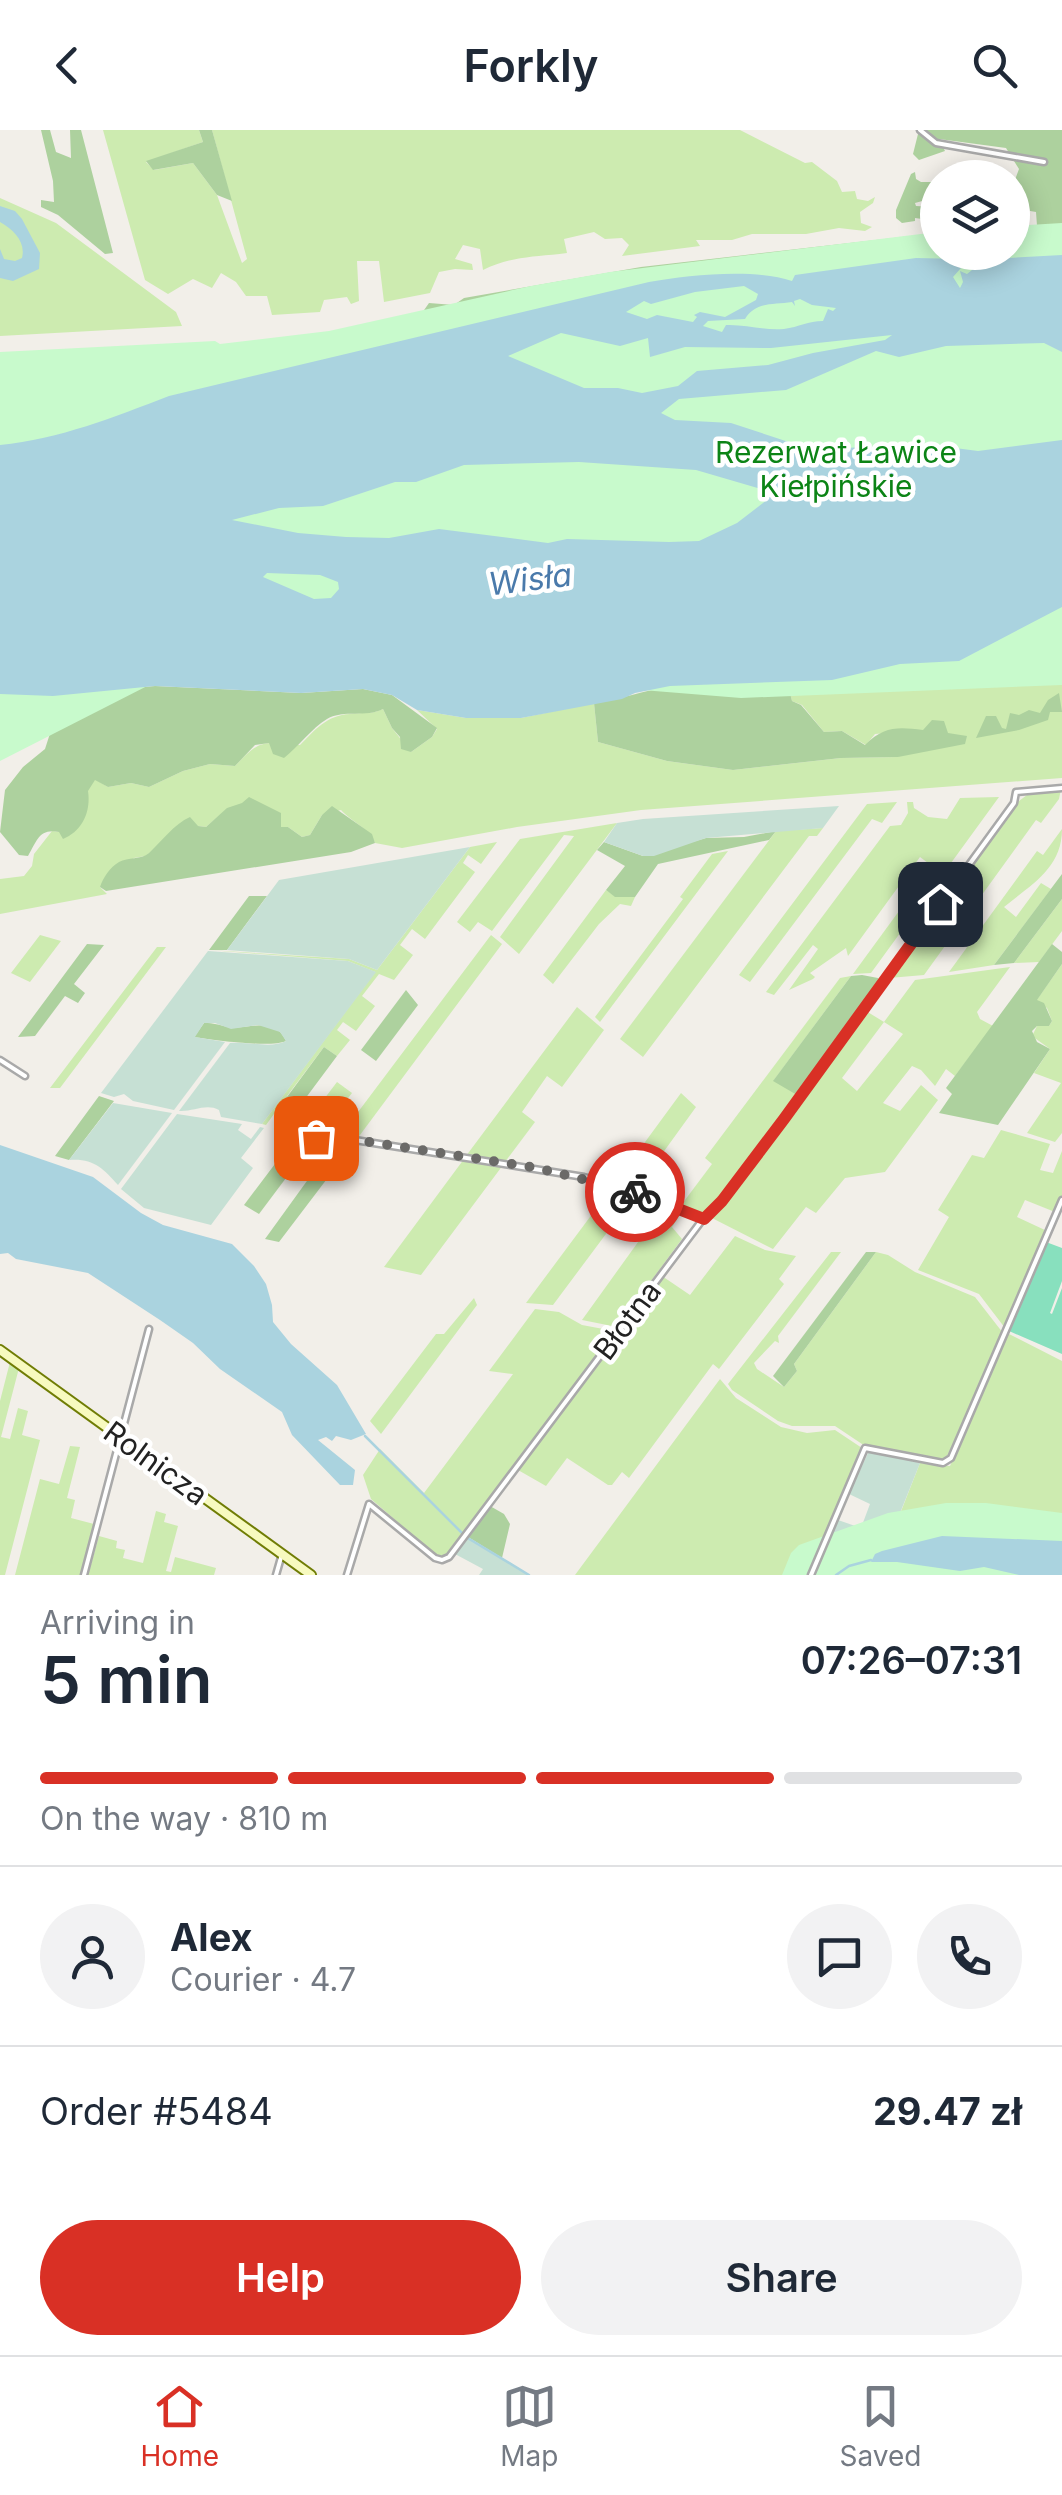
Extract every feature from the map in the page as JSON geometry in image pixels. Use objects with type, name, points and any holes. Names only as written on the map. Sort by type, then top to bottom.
[{"type":"street","points":[[920,130],[936,142],[955,148],[1044,162]]},
{"type":"street","name":"Błotna","points":[[348,1575],[369,1504],[435,1558],[449,1557],[885,982],[1014,803],[1016,792],[1062,788]]},
{"type":"street","points":[[0,1060],[25,1076]]},
{"type":"street","points":[[316,1138],[330,1136],[578,1176],[626,1188],[704,1219]]},
{"type":"street","points":[[811,1575],[865,1448],[938,1463],[951,1458],[1062,1200]]},
{"type":"street","points":[[84,1575],[149,1328]]},
{"type":"street","name":"Rolnicza","points":[[0,1350],[311,1575]]},
{"type":"street","points":[[276,1575],[282,1554]]},
{"type":"green space","points":[[41,130],[50,130],[56,152],[71,158],[70,130],[81,130],[113,253],[105,254],[58,215],[41,207],[41,200],[54,202]]},
{"type":"green space","points":[[103,130],[199,130],[203,142],[146,162],[154,170],[193,163],[217,195],[242,263],[247,259],[212,130],[740,130],[805,163],[812,162],[837,181],[842,192],[855,191],[857,199],[868,201],[875,197],[860,212],[861,223],[872,227],[865,231],[839,228],[806,234],[696,240],[700,246],[622,256],[629,245],[622,238],[605,239],[594,232],[564,239],[567,253],[514,260],[483,270],[480,249],[463,245],[455,259],[472,264],[473,270],[439,272],[430,293],[384,302],[379,261],[357,261],[359,301],[351,304],[347,297],[324,300],[320,312],[272,315],[267,296],[246,296],[236,282],[221,273],[212,288],[193,279],[168,294],[145,280]]},
{"type":"green space","points":[[199,130],[212,130],[232,201],[217,195],[193,163],[153,170],[146,161],[203,142]]},
{"type":"green space","points":[[919,130],[1062,130],[1062,255],[1030,258],[1030,233],[1037,226],[1036,212],[1030,211],[1030,160],[1013,160],[1006,148],[939,139],[945,151],[919,160],[913,154]]},
{"type":"green space","points":[[915,172],[920,181],[920,202],[915,203],[920,206],[920,219],[902,223],[896,218],[896,210]]},
{"type":"green space","points":[[0,198],[56,223],[176,312],[182,326],[0,336]]},
{"type":"green space","name":"Rezerwat Ławice Kiełpińskie","points":[[1062,223],[1062,685],[741,698],[642,690],[155,682],[0,761],[0,352],[215,341],[220,344],[329,331],[610,272],[920,234],[920,270],[1030,270],[1030,225]]},
{"type":"green space","points":[[920,235],[920,268],[422,313],[429,303],[454,305],[464,298],[641,267]]},
{"type":"green space","points":[[1062,668],[1062,778],[641,810],[402,848],[375,843],[341,810],[322,815],[310,835],[302,837],[288,827],[281,827],[280,813],[240,805],[206,827],[171,834],[146,856],[134,858],[100,887],[107,894],[0,914],[0,879],[24,876],[32,866],[34,854],[52,831],[59,832],[95,779],[108,787],[131,783],[149,787],[210,764],[235,766],[263,744],[300,745],[322,724],[342,715],[383,709],[411,752],[437,729],[417,710],[466,718],[521,718],[594,703],[598,742],[667,761],[733,770],[841,758],[898,757],[923,730],[875,734],[866,745],[842,731],[824,732],[802,705],[792,701],[790,693]]},
{"type":"green space","points":[[155,686],[301,693],[363,689],[392,695],[437,728],[432,737],[411,752],[401,749],[400,737],[383,709],[341,714],[321,723],[284,758],[273,754],[269,743],[255,745],[235,766],[210,764],[149,787],[131,783],[108,787],[95,780],[88,791],[87,813],[76,831],[63,839],[59,832],[47,832],[39,837],[28,856],[19,855],[0,832],[5,790],[23,767],[45,749],[54,721],[100,691]]},
{"type":"green space","points":[[670,686],[790,693],[792,701],[801,705],[824,732],[842,731],[865,745],[892,729],[923,730],[932,720],[944,721],[948,733],[967,736],[965,744],[898,757],[841,758],[733,770],[667,761],[598,742],[594,703]]},
{"type":"green space","points":[[1059,693],[1062,712],[1050,712],[1048,720],[976,738],[986,716],[996,716],[1006,729],[1010,713],[1040,713],[1048,700]]},
{"type":"green space","points":[[1061,789],[1059,799],[1041,823],[1036,820],[924,975],[889,978],[1015,804],[1031,792]]},
{"type":"green space","points":[[249,797],[281,813],[281,827],[288,827],[302,837],[310,835],[332,806],[372,834],[375,843],[351,852],[106,891],[100,887],[116,864],[146,855],[184,820],[190,817],[198,826],[206,827],[227,808]]},
{"type":"green space","points":[[999,797],[871,973],[853,974],[929,870],[928,863],[920,857],[848,956],[846,948],[810,973],[813,979],[789,990],[818,949],[813,945],[774,995],[766,992],[890,826],[901,825],[908,813],[907,802],[913,802],[914,808],[928,817],[947,819],[960,798]]},
{"type":"green space","points":[[897,802],[882,823],[872,819],[750,982],[739,975],[867,804]]},
{"type":"green space","points":[[839,806],[823,828],[706,838],[654,856],[604,842],[617,823],[643,819]]},
{"type":"green space","points":[[617,823],[519,954],[500,937],[574,836],[564,835],[492,931],[478,922],[470,932],[457,922],[520,839]]},
{"type":"green space","points":[[823,828],[817,836],[809,836],[643,1057],[620,1039],[776,831]]},
{"type":"green space","points":[[1062,829],[1061,843],[1051,865],[1004,907],[1016,917],[1041,883],[1051,889],[994,965],[949,972],[1037,851],[1043,855]]},
{"type":"green space","points":[[776,831],[769,840],[658,864],[635,897],[615,897],[606,890],[625,866],[597,850],[604,842],[643,856],[706,838]]},
{"type":"green space","points":[[497,842],[481,864],[468,855],[463,863],[475,872],[425,939],[412,929],[400,945],[413,955],[394,980],[379,974],[362,996],[375,1006],[356,1031],[343,1022],[337,1030],[350,1040],[337,1056],[324,1047],[287,1096],[299,1107],[287,1123],[274,1114],[266,1125],[262,1124],[375,972],[348,961],[209,950],[349,959],[377,970],[470,847]]},
{"type":"green space","points":[[470,847],[377,970],[349,959],[227,950],[279,880]]},
{"type":"green space","points":[[728,851],[600,1022],[595,1017],[712,854]]},
{"type":"green space","points":[[1062,874],[1062,899],[1014,963],[994,965]]},
{"type":"green space","points":[[606,890],[616,897],[635,897],[631,906],[620,904],[599,924],[553,984],[543,975]]},
{"type":"green space","points":[[249,896],[267,896],[227,950],[209,950]]},
{"type":"green space","points":[[1062,899],[1062,931],[1039,962],[1014,963]]},
{"type":"green space","points":[[40,935],[61,941],[30,982],[11,973]]},
{"type":"green space","points":[[491,935],[502,944],[357,1139],[340,1136]]},
{"type":"green space","points":[[87,944],[104,945],[74,984],[85,993],[78,1003],[65,996],[35,1036],[18,1037]]},
{"type":"green space","points":[[1052,944],[1062,952],[1062,964],[1037,1000],[1044,1003],[1052,1021],[1049,1026],[1037,1026],[1032,1031],[1037,1042],[1050,1049],[998,1125],[939,1113],[952,1094],[946,1088]]},
{"type":"green space","points":[[157,947],[166,947],[60,1088],[50,1088]]},
{"type":"green space","points":[[208,951],[348,961],[376,972],[262,1124],[221,1117],[214,1108],[179,1111],[230,1043],[286,1041],[280,1032],[258,1025],[231,1029],[204,1023],[195,1037],[225,1042],[174,1110],[133,1101],[124,1094],[114,1097],[101,1093]]},
{"type":"green space","points":[[1062,964],[1062,1133],[1055,1142],[1027,1133],[1061,1083],[1034,1073],[1050,1049],[1032,1036],[1037,1026],[1049,1026],[1052,1021],[1047,1008],[1036,1001]]},
{"type":"green space","points":[[1010,967],[977,1012],[980,1019],[993,1026],[955,1076],[946,1069],[935,1086],[912,1066],[883,1103],[900,1111],[921,1085],[938,1100],[885,1172],[845,1178],[816,1213],[806,1207],[773,1249],[708,1216],[730,1195],[866,1011],[884,1022],[915,980]],"holes":[[[884,1022],[903,1034],[857,1091],[842,1078]]]},
{"type":"green space","points":[[851,976],[774,1080],[797,1094],[703,1218],[679,1208],[712,1164],[705,1158],[840,978]]},
{"type":"green space","points":[[851,976],[878,978],[882,983],[711,1209],[797,1095],[773,1081]]},
{"type":"green space","points":[[406,990],[418,1005],[376,1061],[361,1050]]},
{"type":"green space","points":[[577,1007],[604,1030],[562,1087],[547,1076],[522,1112],[535,1122],[505,1162],[466,1156]]},
{"type":"green space","points":[[204,1023],[235,1028],[267,1026],[275,1028],[286,1041],[255,1044],[194,1037]]},
{"type":"green space","points":[[324,1047],[337,1056],[299,1107],[287,1097]]},
{"type":"green space","points":[[337,1082],[352,1093],[321,1133],[315,1136],[299,1132]]},
{"type":"green space","points":[[681,1093],[696,1107],[636,1190],[615,1183]]},
{"type":"green space","points":[[99,1096],[114,1101],[69,1160],[55,1156]]},
{"type":"green space","points":[[113,1103],[172,1113],[118,1185],[97,1165],[69,1160]]},
{"type":"green space","points":[[177,1114],[242,1124],[238,1130],[251,1139],[260,1127],[264,1128],[241,1158],[253,1168],[211,1225],[144,1208],[121,1189]]},
{"type":"green space","points":[[1001,1130],[1050,1144],[1040,1170],[1053,1173],[1062,1151],[1062,1196],[1055,1212],[1025,1200],[1017,1217],[1047,1231],[1005,1328],[979,1294],[918,1270],[949,1217],[938,1210],[972,1155],[984,1158]]},
{"type":"green space","points":[[338,1138],[355,1142],[279,1242],[265,1239]]},
{"type":"green space","points":[[287,1148],[301,1158],[259,1214],[244,1205]]},
{"type":"green space","points":[[464,1159],[503,1165],[421,1275],[384,1267]]},
{"type":"green space","points":[[613,1186],[635,1195],[553,1305],[526,1303]]},
{"type":"green space","points":[[664,1206],[681,1213],[672,1227],[682,1239],[617,1327],[582,1320]]},
{"type":"green space","points":[[735,1236],[765,1250],[796,1256],[779,1279],[784,1284],[719,1369],[713,1364],[629,1478],[622,1472],[608,1485],[567,1458],[546,1486],[518,1470],[662,1276],[690,1295]]},
{"type":"green space","points":[[1046,1242],[1062,1248],[1062,1281],[1050,1313],[1062,1288],[1062,1354],[1009,1331]]},
{"type":"green space","points":[[831,1252],[841,1252],[778,1336],[779,1343],[775,1341],[754,1363],[757,1369],[784,1387],[797,1371],[794,1364],[876,1252],[975,1297],[1003,1333],[945,1461],[865,1446],[835,1426],[792,1426],[778,1421],[728,1384]]},
{"type":"green space","points":[[866,1252],[876,1252],[794,1364],[797,1371],[784,1387],[773,1376]]},
{"type":"green space","points":[[474,1298],[477,1305],[381,1434],[370,1421],[436,1334],[444,1334]]},
{"type":"green space","points":[[535,1309],[559,1312],[582,1325],[614,1331],[444,1557],[438,1557],[371,1499],[363,1475],[380,1449],[424,1493],[513,1374],[489,1371]]},
{"type":"green space","points":[[1007,1333],[1062,1361],[1062,1535],[896,1524],[920,1463],[950,1466]]},
{"type":"green space","points":[[10,1362],[19,1368],[1,1437],[10,1439],[18,1408],[28,1411],[22,1435],[40,1440],[5,1575],[0,1575],[0,1401]]},
{"type":"green space","points":[[720,1379],[736,1398],[781,1427],[807,1433],[835,1430],[862,1448],[809,1575],[575,1575]]},
{"type":"green space","points":[[70,1446],[80,1447],[67,1498],[75,1500],[71,1518],[94,1524],[81,1575],[15,1575],[40,1479],[59,1484]]},
{"type":"green space","points":[[869,1451],[920,1463],[896,1523],[1019,1575],[825,1548],[838,1520],[861,1528],[870,1504],[849,1494]]},
{"type":"green space","points":[[946,1503],[986,1503],[1062,1513],[1062,1575],[782,1575],[791,1553],[799,1545],[888,1513]]},
{"type":"green space","points":[[490,1506],[504,1514],[510,1524],[502,1558],[468,1537]]},
{"type":"green space","points":[[156,1511],[166,1514],[164,1522],[178,1526],[166,1571],[171,1572],[175,1557],[216,1568],[214,1575],[88,1575],[99,1536],[117,1541],[116,1548],[125,1550],[123,1558],[143,1563]]},
{"type":"green space","points":[[468,1537],[530,1575],[479,1575],[483,1569],[455,1554]]},
{"type":"water","points":[[0,206],[15,211],[22,219],[40,253],[39,269],[13,281],[0,278],[0,249],[4,259],[15,261],[22,258],[22,247],[14,233],[0,222]]},
{"type":"water","name":"Rezerwat Ławice Kiełpińskie","points":[[1062,255],[1062,352],[1044,343],[946,346],[899,357],[876,351],[786,390],[679,399],[661,413],[675,420],[731,423],[810,449],[932,445],[978,451],[1062,440],[1062,607],[959,661],[900,664],[832,680],[670,686],[521,718],[466,718],[417,710],[392,695],[363,689],[301,693],[155,686],[53,696],[0,694],[0,445],[65,432],[169,396],[649,282],[740,274],[792,281],[795,275],[916,258],[920,258],[920,270],[959,270],[953,277],[960,288],[960,271],[967,274],[972,270],[1030,270],[1030,257]],"holes":[[[744,286],[758,294],[756,300],[725,317],[700,312],[694,315],[697,317],[693,322],[657,315],[647,319],[626,312],[644,301],[651,304],[695,292]],[[794,301],[836,308],[828,309],[823,321],[784,329],[726,325],[722,332],[703,326],[708,321],[745,319],[754,309],[766,305],[792,302],[795,306]],[[561,333],[620,346],[648,338],[650,357],[685,347],[771,348],[892,335],[885,340],[768,365],[697,371],[678,386],[642,393],[584,388],[508,356]],[[579,462],[696,470],[761,489],[767,493],[767,500],[737,523],[699,541],[567,539],[548,543],[439,529],[389,538],[346,537],[298,533],[232,520],[279,508],[323,506],[464,465]],[[267,573],[320,575],[338,582],[339,589],[331,598],[314,599],[263,577]]]},
{"type":"water","points":[[0,1145],[93,1177],[163,1225],[232,1244],[266,1284],[273,1322],[291,1344],[337,1385],[366,1434],[351,1440],[336,1436],[332,1441],[326,1437],[318,1440],[355,1470],[353,1485],[340,1485],[292,1435],[282,1412],[160,1320],[88,1273],[0,1254]]},
{"type":"water","points":[[942,1536],[1062,1541],[1062,1575],[871,1562],[882,1551]]},
{"type":"waterway","points":[[365,1436],[463,1534]]},
{"type":"waterway","points":[[466,1537],[529,1575]]},
{"type":"waterway","points":[[836,1575],[849,1566],[871,1560]]},
{"type":"way so far","points":[[316,1138],[330,1136],[490,1160],[578,1176],[635,1192]]},
{"type":"route","points":[[635,1192],[704,1219],[784,1119],[940,904]]},
{"type":"water label","name":"Wisła","points":[[530,579]]}]
